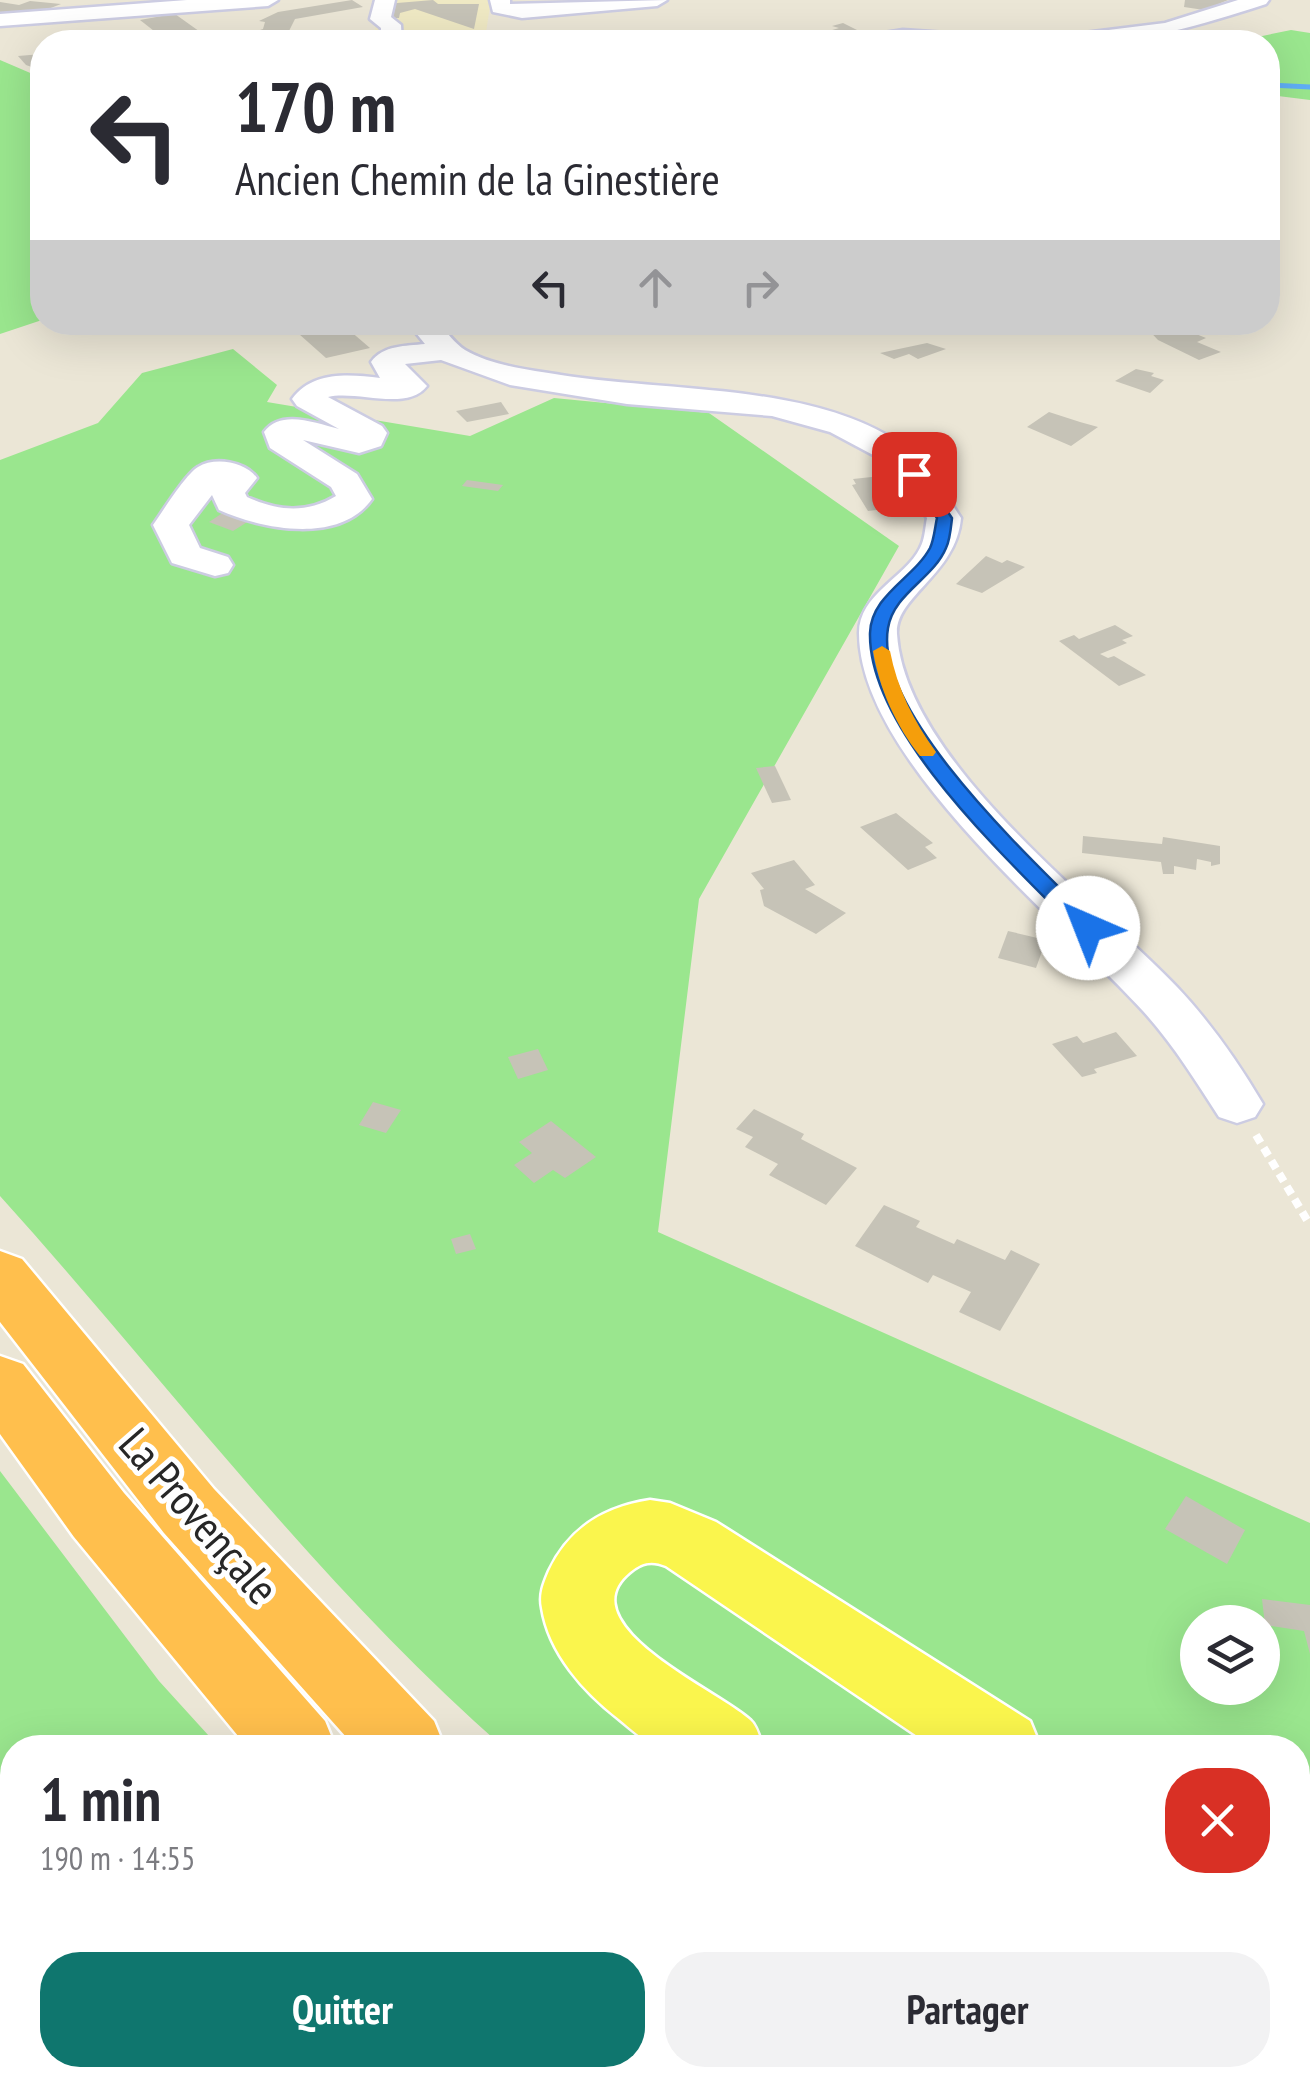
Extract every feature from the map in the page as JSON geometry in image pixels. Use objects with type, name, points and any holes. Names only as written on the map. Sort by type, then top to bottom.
[{"type":"highway","name":"La Provençale","points":[[0,1276],[189,1511],[395,1735]]},
{"type":"highway","name":"La Provençale","points":[[0,1383],[99,1515],[287,1735]]},
{"type":"main road","points":[[707,1735],[613,1667],[594,1645],[579,1616],[579,1586],[594,1562],[616,1542],[635,1532],[665,1532],[692,1544],[984,1735]]},
{"type":"street","points":[[0,20],[155,4],[265,0]]},
{"type":"street","points":[[250,25],[265,0]]},
{"type":"street","points":[[385,0],[380,19],[392,24],[392,30]]},
{"type":"street","points":[[500,0],[500,8],[522,12],[656,0]]},
{"type":"street","points":[[1160,30],[1259,0]]},
{"type":"street","points":[[0,30],[30,37]]},
{"type":"street","points":[[215,565],[185,555],[171,525],[210,474],[224,472],[240,478],[228,492],[231,502],[264,519],[310,520],[340,509],[355,499],[345,481],[282,441],[280,432],[293,428],[358,443],[369,438],[371,432],[308,400],[314,391],[346,383],[406,390],[411,386],[386,362],[434,336],[454,356],[510,376],[626,394],[773,407],[841,425],[887,449],[914,474],[944,518],[938,548],[885,608],[878,632],[885,670],[911,732],[980,817],[1196,1039],[1237,1104]]},
{"type":"path","points":[[1237,1104],[1310,1225]]},
{"type":"shaded area","points":[[380,0],[491,0],[486,30],[375,30]]},
{"type":"green space","points":[[1280,32],[1310,33],[1310,100],[1280,96]]},
{"type":"green space","points":[[0,60],[30,73],[30,324],[0,334]]},
{"type":"green space","points":[[233,349],[277,385],[267,402],[470,436],[554,398],[709,413],[899,546],[699,899],[658,1232],[1310,1523],[1310,1735],[490,1735],[435,1684],[306,1549],[0,1196],[0,460],[98,423],[142,373]]},
{"type":"green space","points":[[0,1471],[159,1681],[208,1735],[0,1735]]},
{"type":"building","points":[[352,0],[363,7],[295,19],[290,30],[260,30],[265,22],[259,21],[278,12]]},
{"type":"building","points":[[390,0],[479,4],[474,29],[415,9],[400,13],[399,18],[386,18]]},
{"type":"building","points":[[1185,0],[1228,0],[1204,10],[1184,7]]},
{"type":"building","points":[[30,1],[61,4],[43,11],[0,13],[0,2],[19,5]]},
{"type":"building","points":[[175,14],[197,30],[153,30],[140,20]]},
{"type":"building","points":[[843,23],[857,30],[832,30],[839,28],[832,26]]},
{"type":"building","points":[[30,55],[30,66],[26,65],[18,56]]},
{"type":"building","points":[[300,335],[355,335],[370,348],[326,358]]},
{"type":"building","points":[[1153,335],[1198,335],[1206,338],[1197,342],[1221,352],[1199,360]]},
{"type":"building","points":[[927,343],[946,349],[918,359],[909,354],[894,359],[880,353]]},
{"type":"building","points":[[1136,369],[1164,380],[1150,393],[1115,381]]},
{"type":"building","points":[[501,402],[509,414],[467,422],[456,411]]},
{"type":"building","points":[[1049,412],[1098,427],[1071,446],[1027,427]]},
{"type":"building","points":[[881,476],[893,494],[889,494],[894,508],[868,511],[852,485],[856,484],[853,479]]},
{"type":"building","points":[[467,480],[503,485],[498,491],[462,486]]},
{"type":"building","points":[[227,510],[252,519],[233,531],[209,522]]},
{"type":"building","points":[[986,556],[1025,567],[982,593],[956,584]]},
{"type":"building","points":[[1115,625],[1133,636],[1122,640],[1127,643],[1100,654],[1114,656],[1146,675],[1119,686],[1059,641],[1074,635],[1079,639]]},
{"type":"building","points":[[775,766],[791,800],[772,803],[756,768]]},
{"type":"building","points":[[896,813],[933,843],[925,847],[937,858],[908,870],[860,827]]},
{"type":"building","points":[[1083,836],[1162,844],[1163,837],[1220,846],[1220,864],[1211,866],[1211,862],[1197,859],[1196,870],[1174,866],[1174,874],[1163,874],[1161,862],[1082,853]]},
{"type":"building","points":[[794,860],[815,885],[805,889],[846,913],[816,934],[764,906],[760,890],[764,889],[751,873]]},
{"type":"building","points":[[1008,931],[1046,940],[1036,968],[998,958]]},
{"type":"building","points":[[1116,1032],[1137,1056],[1094,1069],[1097,1073],[1082,1077],[1052,1044],[1077,1036],[1083,1043]]},
{"type":"building","points":[[538,1049],[548,1070],[518,1079],[508,1057]]},
{"type":"building","points":[[373,1102],[401,1110],[386,1133],[359,1125]]},
{"type":"building","points":[[754,1109],[804,1134],[801,1139],[857,1168],[826,1205],[769,1175],[778,1164],[745,1147],[753,1137],[736,1129]]},
{"type":"building","points":[[551,1121],[596,1157],[565,1178],[553,1170],[534,1183],[514,1165],[532,1153],[519,1142]]},
{"type":"building","points":[[884,1205],[920,1221],[916,1227],[954,1244],[957,1239],[1005,1260],[1011,1250],[1040,1264],[1000,1331],[959,1312],[971,1292],[933,1275],[928,1283],[855,1246]]},
{"type":"building","points":[[470,1234],[476,1249],[456,1254],[451,1239]]},
{"type":"building","points":[[1186,1496],[1245,1530],[1227,1564],[1165,1529]]},
{"type":"building","points":[[1262,1599],[1310,1605],[1310,1654],[1304,1631],[1280,1627],[1280,1605],[1263,1605]]},
{"type":"waterway","points":[[1280,86],[1310,87]]},
{"type":"slow traffic","points":[[882,651],[885,670],[911,732],[927,752]]},
{"type":"route","points":[[914,474],[944,518],[938,548],[885,608],[878,632],[885,670],[911,732],[980,817],[1088,928]]}]
